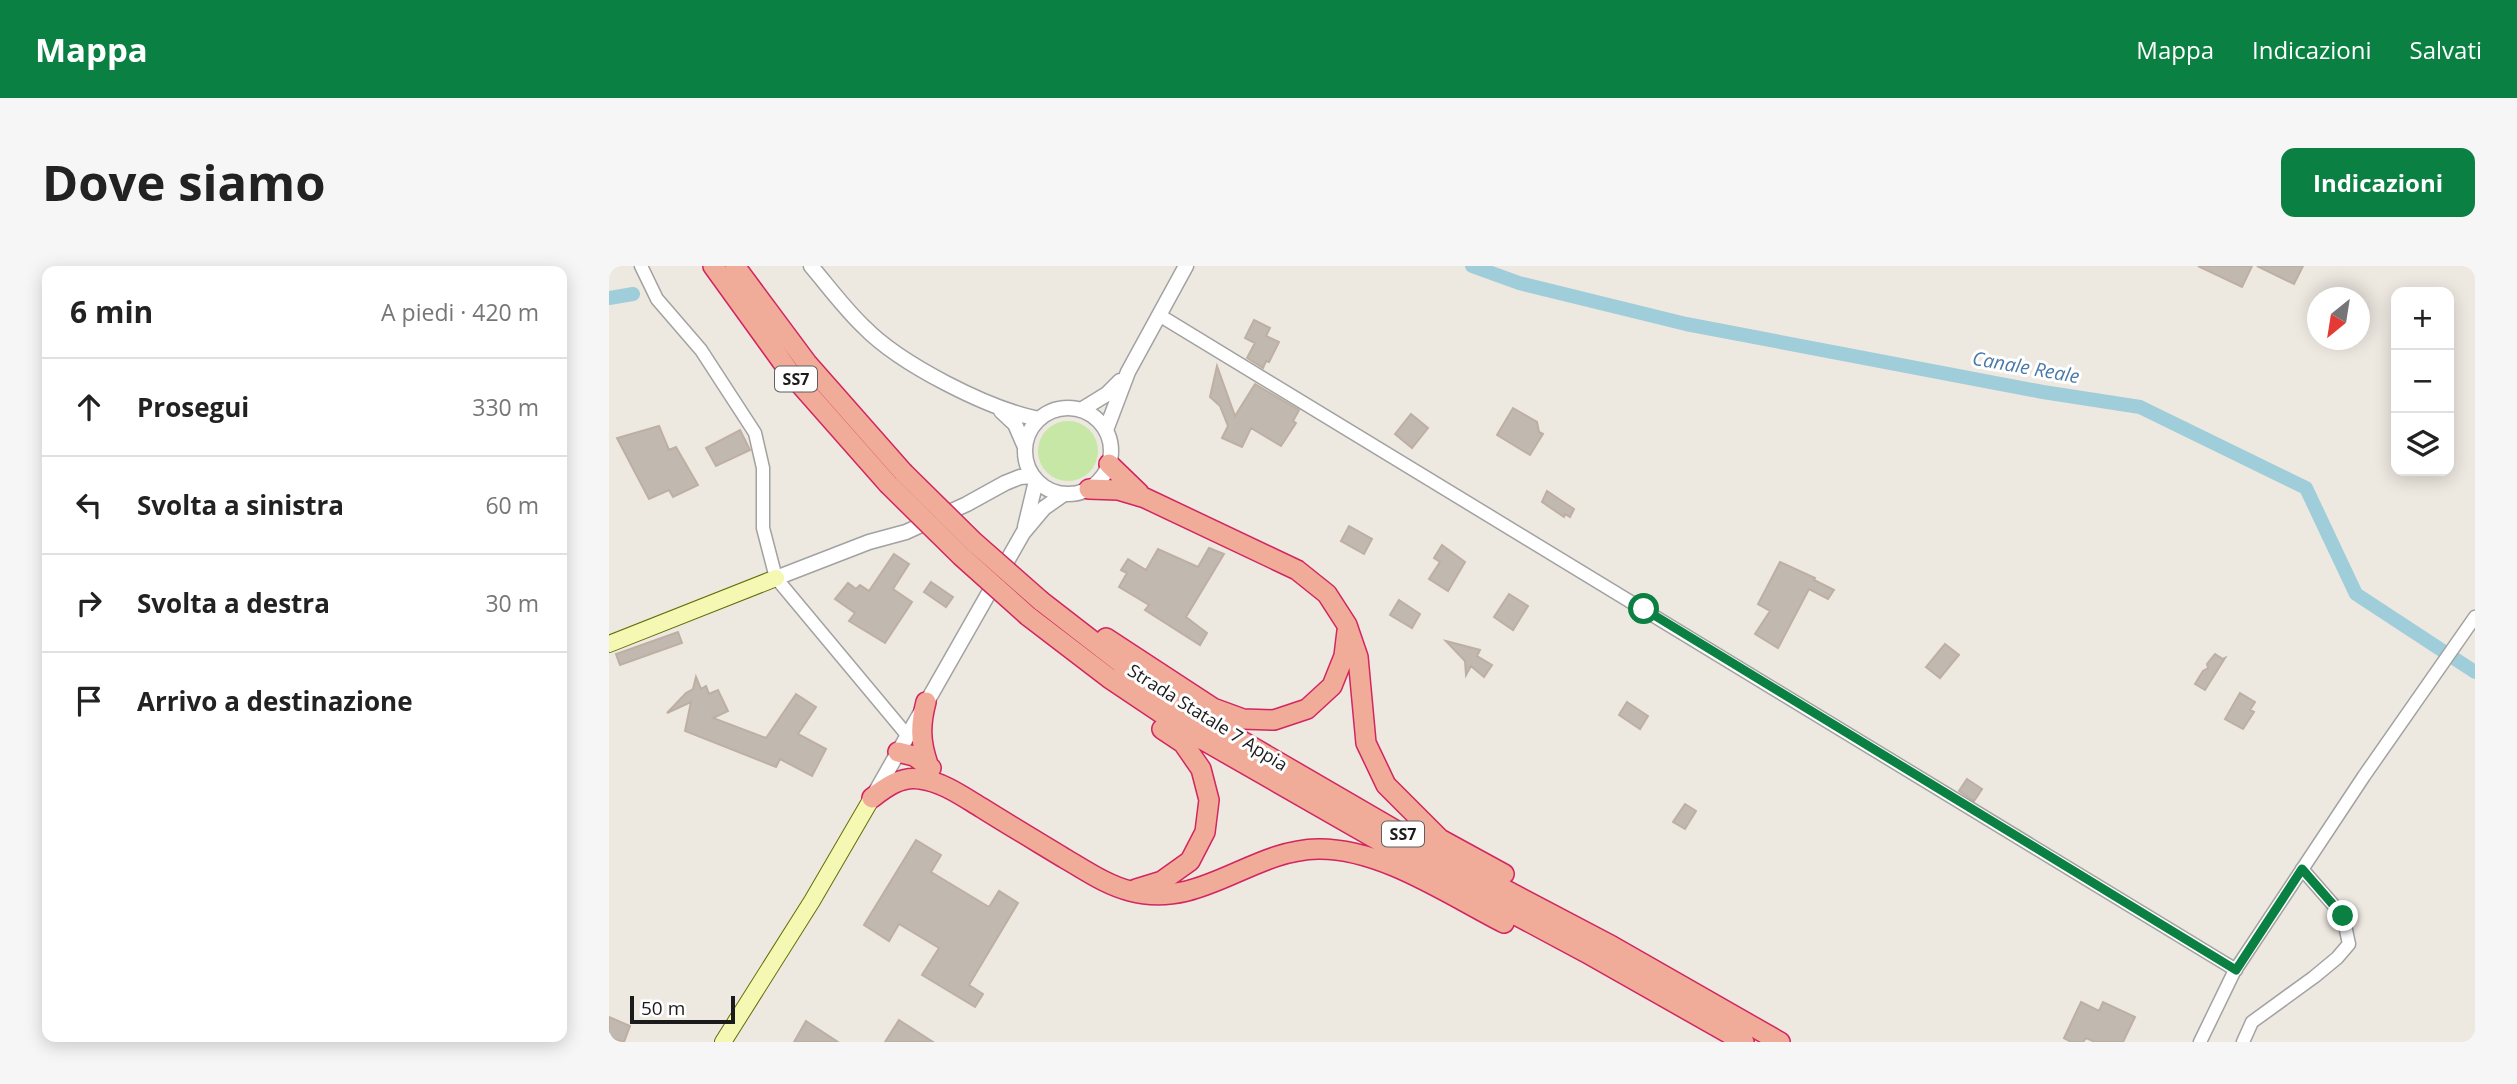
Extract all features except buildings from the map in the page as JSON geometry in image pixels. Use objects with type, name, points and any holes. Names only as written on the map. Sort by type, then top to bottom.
[{"type":"highway","name":"Strada Statale 7 Appia","points":[[713,266],[791,374],[895,478],[974,542],[1035,609],[1109,678],[1191,733],[1411,859],[1585,952],[1744,1042]]},
{"type":"highway","name":"Strada Statale 7 Appia","points":[[735,266],[895,478]]},
{"type":"highway","points":[[1109,464],[1145,498]]},
{"type":"highway","points":[[1090,489],[1118,490],[1145,498],[1297,570],[1327,594],[1347,625],[1359,657],[1366,743],[1385,785],[1440,839],[1554,901],[1612,946]]},
{"type":"highway","name":"Strada Statale 7 Appia","points":[[1035,609],[1204,719],[1426,848],[1612,946],[1780,1042]]},
{"type":"highway","points":[[1035,609],[1130,652],[1213,708],[1243,719],[1274,720],[1307,709],[1332,686],[1344,656],[1347,625]]},
{"type":"highway","points":[[1035,609],[1101,688],[1183,743],[1201,769],[1209,800],[1205,832],[1189,861],[1162,881],[1130,891]]},
{"type":"highway","points":[[926,702],[921,723],[909,744],[905,767],[923,771],[1098,878],[1130,891],[1165,896],[1203,888],[1277,855],[1318,849],[1354,852],[1397,867],[1514,929],[1585,952]]},
{"type":"highway","points":[[872,798],[894,782],[923,771]]},
{"type":"main road","points":[[609,644],[776,578]]},
{"type":"main road","points":[[723,1042],[872,798]]},
{"type":"street","points":[[641,266],[657,299],[701,350],[755,433],[762,468],[763,528],[776,578],[909,744],[872,798]]},
{"type":"street","points":[[811,266],[864,328],[903,359],[997,408],[1039,419]]},
{"type":"street","points":[[1106,430],[1128,372],[1186,266]]},
{"type":"street","points":[[1159,315],[2236,970]]},
{"type":"street","points":[[1081,410],[1107,394],[1128,372]]},
{"type":"street","points":[[997,408],[1015,424],[1034,479],[1033,501],[1023,533]]},
{"type":"street","points":[[776,578],[869,542],[906,531],[968,504],[1020,477],[1034,479],[1044,487],[1064,494],[1077,494],[1090,489],[1105,474],[1109,464],[1111,452],[1106,430],[1081,410],[1066,408],[1052,411],[1039,419],[1027,436],[1025,453],[1005,483]]},
{"type":"street","points":[[926,702],[1023,533],[1044,508],[1064,494]]},
{"type":"street","points":[[2200,1042],[2236,970],[2475,617]]},
{"type":"street","points":[[2243,1042],[2252,1022],[2314,977],[2349,944],[2343,916],[2302,869]]},
{"type":"green space","points":[[1062,421],[1074,421],[1093,434],[1098,451],[1096,463],[1085,476],[1074,481],[1062,481],[1043,468],[1038,457],[1038,445],[1051,426]]},
{"type":"waterway","name":"Canale Reale","points":[[1472,266],[1519,283],[1686,324],[2043,392],[2140,407],[2306,488],[2356,594],[2475,672]]},
{"type":"waterway","name":"Canale Reale","points":[[609,298],[633,294]]},
{"type":"route","points":[[1644,609],[2236,970],[2302,869],[2343,916]]}]
